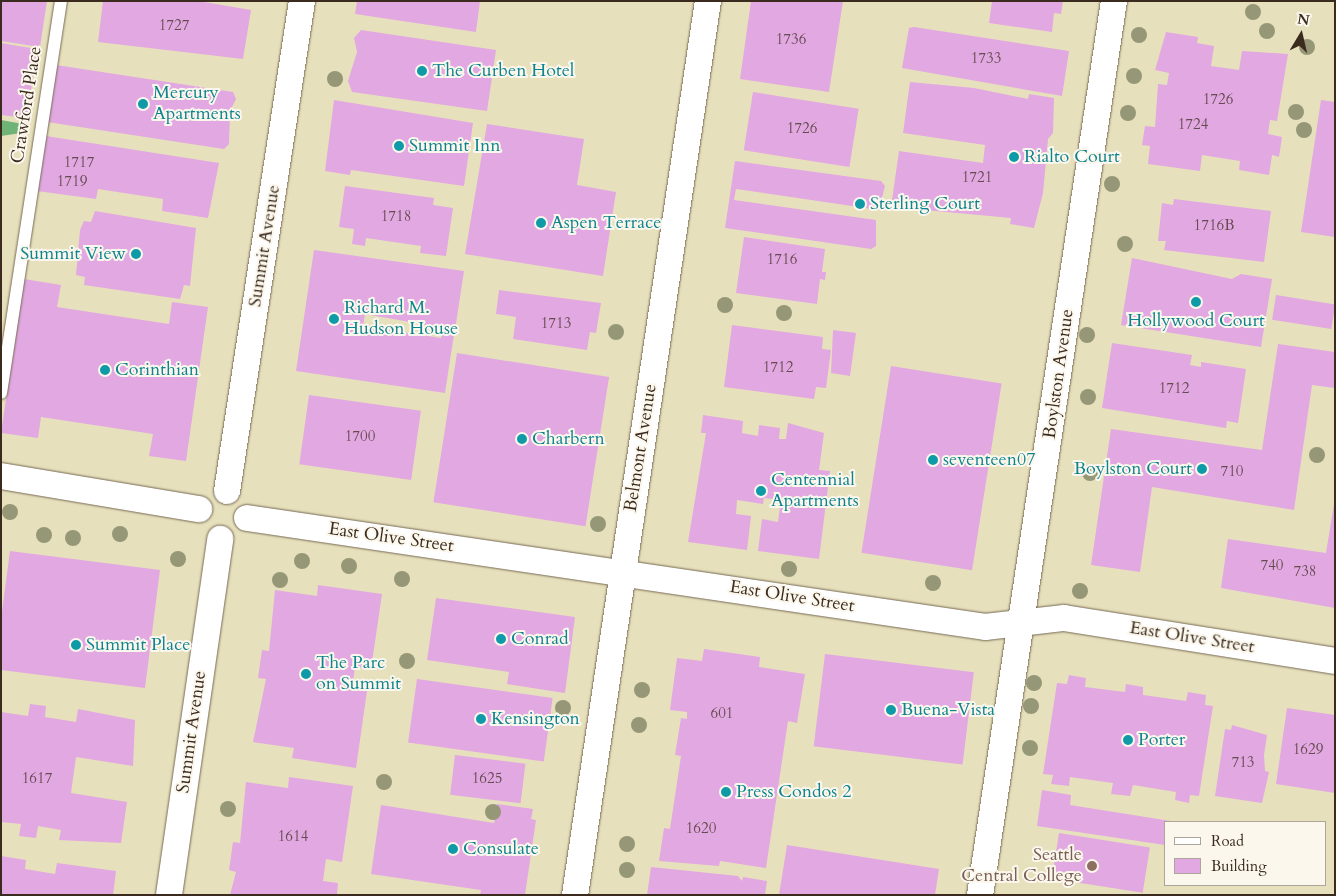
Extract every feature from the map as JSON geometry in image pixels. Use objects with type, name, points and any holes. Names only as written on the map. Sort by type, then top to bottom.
[{"type":"street","name":"Summit Avenue","points":[[227,491],[302,1]]},
{"type":"street","name":"Belmont Avenue","points":[[575,895],[708,1]]},
{"type":"street","name":"Boylston Avenue","points":[[980,895],[1023,624],[1114,1]]},
{"type":"street","points":[[1,476],[199,510]]},
{"type":"street","points":[[227,491],[243,500],[247,518],[238,534],[220,539],[202,526],[199,510],[208,496],[227,491]]},
{"type":"street","name":"East Olive Street","points":[[247,518],[622,570],[985,627],[1064,618],[1335,661]]},
{"type":"street","name":"Summit Avenue","points":[[169,895],[220,539]]},
{"type":"lane","name":"Crawford Place","points":[[1,393],[6,324],[61,1]]},
{"type":"green space","points":[[1,120],[23,124],[21,133],[1,136]]},
{"type":"building","points":[[1,1],[47,1],[40,47],[1,41]]},
{"type":"building","points":[[103,1],[198,1],[251,10],[243,59],[98,42]]},
{"type":"building","points":[[357,1],[480,1],[476,32],[355,14]]},
{"type":"building","points":[[751,1],[843,1],[829,92],[740,79]]},
{"type":"building","points":[[992,1],[1063,1],[1061,14],[1054,13],[1052,32],[989,23]]},
{"type":"building","points":[[914,27],[1069,51],[1062,96],[902,68],[909,28]]},
{"type":"building","name":"The Curben Hotel","points":[[361,30],[496,50],[487,111],[352,92],[348,81],[357,52],[354,38]]},
{"type":"building","points":[[1166,32],[1198,37],[1197,43],[1214,46],[1211,66],[1239,70],[1242,51],[1288,54],[1277,121],[1270,120],[1268,134],[1282,137],[1279,157],[1272,155],[1269,175],[1239,170],[1240,161],[1202,155],[1200,171],[1148,164],[1150,146],[1142,145],[1145,126],[1155,127],[1158,84],[1167,85],[1169,73],[1155,70]]},
{"type":"building","points":[[1,43],[37,49],[27,118],[1,115]]},
{"type":"building","name":"Mercury Apartments","points":[[56,65],[233,92],[236,99],[230,111],[229,144],[224,149],[47,122]]},
{"type":"building","name":"Rialto Court","points":[[910,82],[974,88],[1028,99],[1029,94],[1054,98],[1053,133],[1048,139],[1043,193],[1034,228],[1010,224],[1011,218],[925,210],[892,200],[899,151],[983,163],[985,145],[903,133]]},
{"type":"building","points":[[753,92],[859,109],[849,167],[744,150]]},
{"type":"building","name":"Summit Inn","points":[[334,100],[473,123],[464,186],[351,170],[350,175],[325,171]]},
{"type":"building","points":[[1321,100],[1335,102],[1335,237],[1301,232]]},
{"type":"building","name":"Aspen Terrace","points":[[487,124],[584,139],[577,185],[616,192],[603,276],[465,254]]},
{"type":"building","points":[[46,136],[219,163],[208,218],[162,211],[163,199],[98,189],[96,199],[37,191]]},
{"type":"building","name":"Sterling Court","points":[[735,161],[881,181],[885,186],[879,210],[736,189],[734,200],[876,220],[876,246],[871,249],[725,228]]},
{"type":"building","points":[[345,186],[434,198],[433,205],[453,208],[446,256],[420,253],[421,246],[366,238],[365,246],[352,244],[354,229],[339,227]]},
{"type":"building","points":[[1174,199],[1271,211],[1264,262],[1164,250],[1166,241],[1158,241],[1162,203],[1173,205]]},
{"type":"building","name":"Summit View","points":[[95,211],[196,228],[190,286],[184,285],[180,299],[84,285],[85,277],[76,275],[80,230],[84,221],[91,222]]},
{"type":"building","points":[[744,237],[825,249],[822,272],[826,272],[825,280],[820,279],[817,304],[736,293]]},
{"type":"building","name":"Richard M. Hudson House","points":[[314,250],[464,271],[455,330],[365,314],[363,326],[441,338],[442,333],[454,334],[445,393],[296,371]]},
{"type":"building","name":"Hollywood Court","points":[[1132,258],[1232,279],[1241,274],[1272,279],[1261,347],[1121,325]]},
{"type":"building","name":"Corinthian","points":[[24,279],[61,285],[57,307],[169,324],[172,302],[208,307],[186,461],[149,456],[153,434],[41,417],[38,438],[1,433]]},
{"type":"building","points":[[499,290],[601,303],[596,333],[590,332],[587,350],[513,339],[516,317],[496,314]]},
{"type":"building","points":[[1276,295],[1335,304],[1331,329],[1272,320]]},
{"type":"building","points":[[732,325],[823,337],[822,349],[831,350],[826,388],[816,387],[814,399],[724,387]]},
{"type":"building","points":[[833,330],[856,333],[850,376],[831,373]]},
{"type":"building","points":[[1112,343],[1192,355],[1190,365],[1201,367],[1201,362],[1246,369],[1238,423],[1227,421],[1226,428],[1102,408]]},
{"type":"building","name":"Boylston Court","points":[[1278,344],[1335,352],[1335,388],[1312,385],[1294,510],[1152,487],[1140,572],[1091,565],[1111,429],[1262,450]]},
{"type":"building","name":"Charbern","points":[[457,353],[609,377],[585,526],[433,502]]},
{"type":"building","name":"seventeen07","points":[[891,366],[1002,384],[972,570],[861,553]]},
{"type":"building","points":[[309,395],[421,411],[411,480],[299,464]]},
{"type":"building","name":"Centennial Apartments","points":[[703,415],[743,421],[742,433],[758,436],[759,425],[780,428],[779,439],[786,439],[788,423],[824,433],[819,470],[830,471],[819,559],[758,551],[762,519],[778,522],[781,500],[764,498],[763,504],[737,500],[736,514],[751,516],[747,550],[688,542],[706,433],[701,433]]},
{"type":"building","points":[[1335,498],[1335,608],[1221,588],[1228,539],[1326,553]]},
{"type":"building","name":"Summit Place","points":[[10,551],[160,570],[145,688],[1,670],[1,619]]},
{"type":"building","name":"The Parc on Summit","points":[[318,585],[382,594],[371,669],[355,667],[352,688],[367,691],[356,768],[292,758],[294,748],[253,742],[266,679],[258,678],[262,650],[269,651],[275,590],[317,596]]},
{"type":"building","name":"Conrad","points":[[436,598],[575,617],[565,693],[507,684],[509,672],[427,660]]},
{"type":"building","name":"Press Condos 2","points":[[704,649],[760,657],[759,667],[805,674],[797,723],[788,721],[766,868],[720,861],[719,866],[659,861],[664,828],[670,829],[681,756],[675,755],[681,718],[687,719],[687,712],[670,710],[677,658],[702,661]]},
{"type":"building","name":"Buena-Vista","points":[[825,654],[974,672],[963,765],[814,746]]},
{"type":"building","name":"Porter","points":[[1069,675],[1086,678],[1085,687],[1125,692],[1126,684],[1143,687],[1143,695],[1186,701],[1188,692],[1206,695],[1205,705],[1213,706],[1199,796],[1190,795],[1189,803],[1175,800],[1176,792],[1133,785],[1130,796],[1111,794],[1113,783],[1070,777],[1069,786],[1051,784],[1053,775],[1043,774],[1057,683],[1067,684]]},
{"type":"building","name":"Kensington","points":[[417,679],[553,698],[544,761],[408,742]]},
{"type":"building","points":[[30,704],[46,706],[45,717],[76,722],[78,709],[135,720],[133,766],[76,757],[71,793],[127,802],[121,843],[59,840],[61,830],[38,826],[36,838],[19,836],[21,824],[1,822],[1,712],[28,716]]},
{"type":"building","points":[[1287,708],[1335,715],[1335,793],[1276,784]]},
{"type":"building","points":[[1232,725],[1267,735],[1264,755],[1265,771],[1269,772],[1262,803],[1215,796],[1225,729],[1231,730]]},
{"type":"building","points":[[455,755],[525,764],[521,803],[450,795]]},
{"type":"building","points":[[289,777],[353,786],[342,862],[326,859],[323,881],[338,883],[337,895],[230,895],[236,872],[229,870],[233,842],[240,843],[246,782],[288,788]]},
{"type":"building","points":[[1042,790],[1071,795],[1070,805],[1171,821],[1164,821],[1164,845],[1037,826]]},
{"type":"building","name":"Consulate","points":[[497,804],[533,809],[531,819],[536,820],[525,895],[480,895],[481,890],[371,874],[381,805],[494,823]]},
{"type":"building","points":[[1059,833],[1150,847],[1143,893],[1052,878]]},
{"type":"building","points":[[787,845],[939,869],[935,895],[779,895]]},
{"type":"building","points":[[1,856],[26,860],[25,869],[55,874],[57,863],[116,871],[113,895],[1,895]]},
{"type":"building","points":[[651,867],[738,876],[742,881],[743,877],[767,881],[765,895],[647,895]]},
{"type":"place","name":"The Curben Hotel","points":[[422,71]]},
{"type":"place","name":"Mercury Apartments","points":[[143,104]]},
{"type":"place","name":"Summit Inn","points":[[399,146]]},
{"type":"place","name":"Rialto Court","points":[[1014,157]]},
{"type":"place","name":"Sterling Court","points":[[860,204]]},
{"type":"place","name":"Aspen Terrace","points":[[541,223]]},
{"type":"place","name":"Summit View","points":[[136,254]]},
{"type":"place","name":"Hollywood Court","points":[[1196,302]]},
{"type":"place","name":"Richard M. Hudson House","points":[[334,319]]},
{"type":"place","name":"Corinthian","points":[[105,370]]},
{"type":"place","name":"Charbern","points":[[522,439]]},
{"type":"place","name":"seventeen07","points":[[933,460]]},
{"type":"place","name":"Boylston Court","points":[[1202,469]]},
{"type":"place","name":"Centennial Apartments","points":[[761,491]]},
{"type":"place","name":"Conrad","points":[[501,639]]},
{"type":"place","name":"Summit Place","points":[[76,645]]},
{"type":"place","name":"The Parc on Summit","points":[[306,674]]},
{"type":"place","name":"Buena-Vista","points":[[891,710]]},
{"type":"place","name":"Kensington","points":[[481,719]]},
{"type":"place","name":"Porter","points":[[1128,740]]},
{"type":"place","name":"Press Condos 2","points":[[726,792]]},
{"type":"place","name":"Consulate","points":[[453,849]]},
{"type":"place","name":"Seattle Central College","points":[[1092,866]]}]
